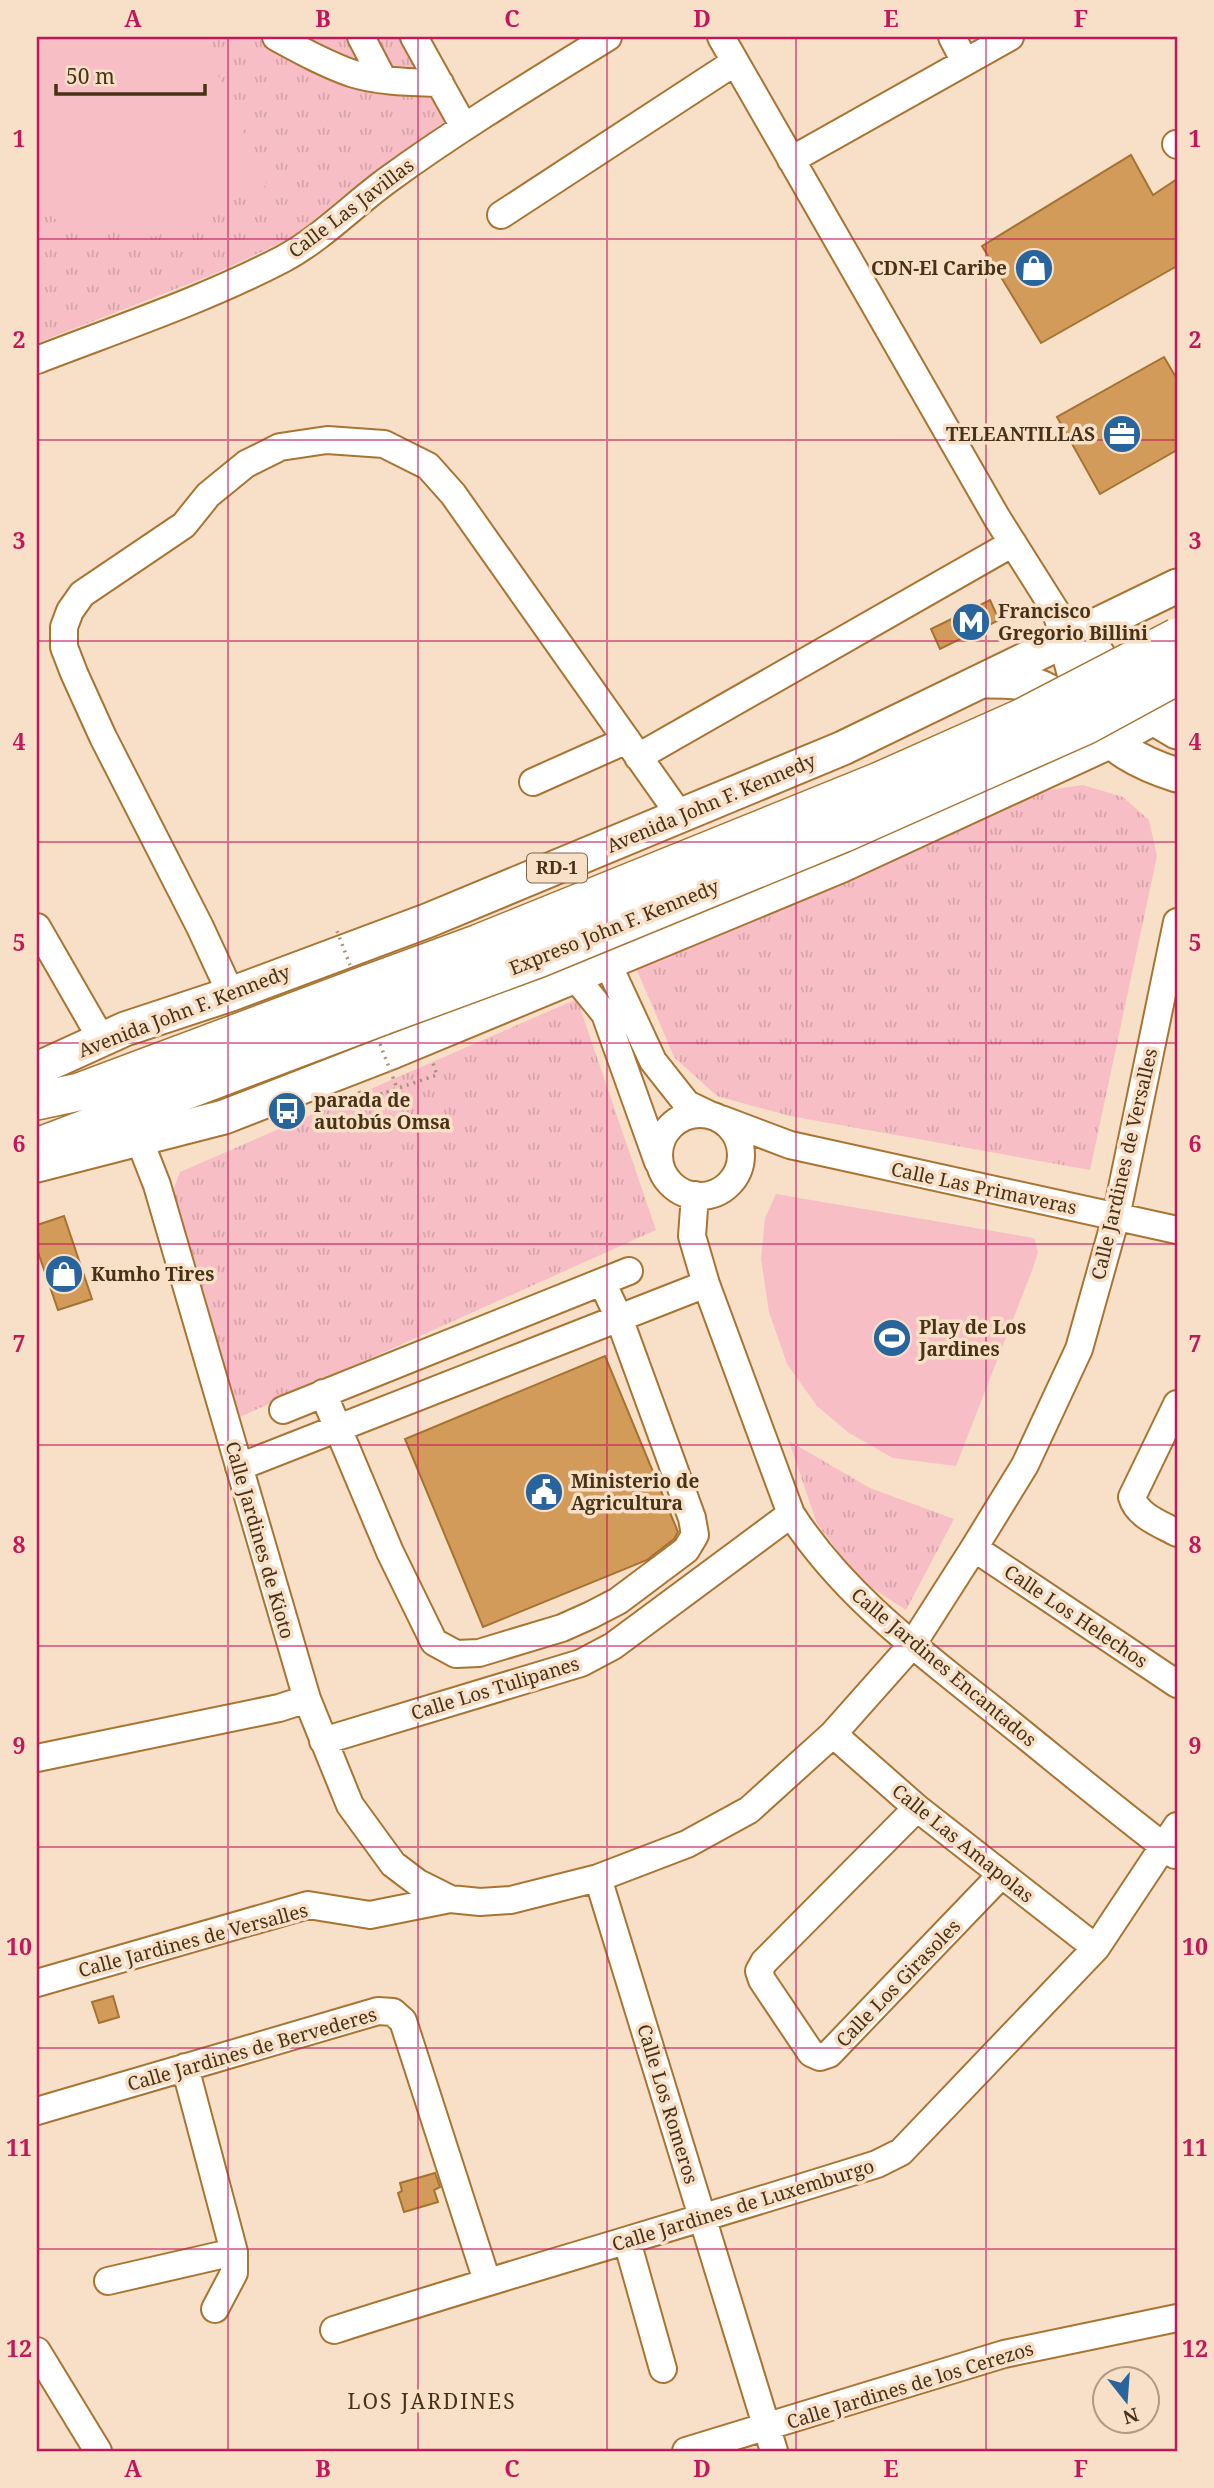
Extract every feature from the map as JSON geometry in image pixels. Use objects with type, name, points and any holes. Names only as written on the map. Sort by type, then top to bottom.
[{"type":"highway","name":"Expreso John F. Kennedy","points":[[37,1146],[376,1000],[479,943],[877,782],[1021,718],[1177,636]]},
{"type":"highway","name":"Expreso John F. Kennedy","points":[[37,1101],[79,1092],[376,1000],[538,958],[842,834],[1087,725],[1177,677]]},
{"type":"main road","name":"Avenida John F. Kennedy","points":[[37,1069],[125,1029],[231,994],[465,905],[843,748],[985,681],[1068,626],[1165,593]]},
{"type":"main road","points":[[1165,593],[1142,616],[1138,640],[1148,664],[1177,684]]},
{"type":"main road","points":[[1068,626],[1124,700],[1169,718]]},
{"type":"main road","points":[[1068,626],[1088,713],[1111,741],[1132,757],[1168,772]]},
{"type":"main road","points":[[985,681],[1038,684],[1061,703],[1067,715],[1067,741],[1049,770]]},
{"type":"main road","points":[[37,1165],[224,1117],[608,964],[840,866],[1111,741],[1169,718]]},
{"type":"main road","points":[[1049,770],[1098,765],[1168,772]]},
{"type":"street","points":[[276,37],[306,46],[354,74],[440,83]]},
{"type":"street","points":[[361,37],[383,79]]},
{"type":"street","points":[[414,37],[464,127]]},
{"type":"street","name":"Calle Las Javillas","points":[[37,360],[202,297],[307,245],[387,180],[464,127],[608,37]]},
{"type":"street","points":[[721,37],[1013,543],[1068,626]]},
{"type":"street","points":[[952,37],[965,62]]},
{"type":"street","points":[[791,160],[1010,37]]},
{"type":"street","points":[[502,215],[736,62]]},
{"type":"street","points":[[231,994],[200,927],[103,737],[64,647],[64,627],[70,611],[82,594],[184,524],[208,495],[246,464],[280,447],[327,440],[384,444],[428,466],[453,494],[679,814]]},
{"type":"street","points":[[533,782],[633,749],[1013,543]]},
{"type":"street","name":"Calle Jardines de Versalles","points":[[37,1983],[308,1905],[370,1915],[450,1899],[480,1902],[511,1900],[598,1878],[687,1844],[749,1810],[833,1734],[912,1645],[974,1548],[1025,1465],[1079,1349],[1116,1217],[1177,922]]},
{"type":"street","points":[[37,927],[102,1040]]},
{"type":"street","name":"Calle Las Primaveras","points":[[608,964],[653,1061],[687,1104],[790,1145],[1177,1230]]},
{"type":"street","points":[[575,977],[605,1014],[660,1166],[673,1186],[695,1195],[708,1195],[719,1190],[736,1173],[759,1158],[790,1145]]},
{"type":"street","points":[[660,1166],[658,1152],[662,1139],[670,1127],[681,1118],[694,1114],[715,1117],[730,1127],[740,1149],[736,1173]]},
{"type":"street","name":"Calle Jardines de Kioto","points":[[139,1139],[157,1185],[307,1699],[323,1741],[350,1805],[393,1864],[418,1883],[450,1899]]},
{"type":"street","name":"Calle Jardines Encantados","points":[[695,1195],[692,1236],[706,1284],[791,1514],[813,1548],[855,1594],[912,1645],[1172,1843]]},
{"type":"street","points":[[282,1410],[629,1271]]},
{"type":"street","points":[[323,1393],[390,1552],[434,1642],[456,1654],[479,1653],[562,1628],[618,1601],[685,1550],[695,1535],[692,1518],[619,1318],[602,1282]]},
{"type":"street","points":[[239,1467],[706,1284]]},
{"type":"street","points":[[1177,1404],[1132,1497],[1134,1506],[1143,1514],[1177,1533]]},
{"type":"street","name":"Calle Los Tulipanes","points":[[323,1741],[581,1663],[613,1646],[791,1514]]},
{"type":"street","name":"Calle Los Helechos","points":[[974,1548],[1177,1684]]},
{"type":"street","points":[[37,1758],[307,1699]]},
{"type":"street","name":"Calle Las Amapolas","points":[[833,1734],[917,1808],[1096,1948]]},
{"type":"street","name":"Calle Los Girasoles","points":[[917,1808],[764,1962],[760,1971],[762,1980],[811,2053],[820,2057],[829,2054],[1001,1875]]},
{"type":"street","name":"Calle Jardines de Luxemburgo","points":[[334,2330],[487,2281],[704,2219],[877,2164],[901,2152],[1096,1948],[1172,1843]]},
{"type":"street","name":"Calle Los Romeros","points":[[598,1878],[771,2439]]},
{"type":"street","name":"Calle Jardines de Bervederes","points":[[37,2111],[378,2011],[393,2012],[403,2021],[487,2281]]},
{"type":"street","points":[[185,2067],[234,2252],[234,2273],[215,2309]]},
{"type":"street","points":[[627,2241],[663,2369]]},
{"type":"street","points":[[108,2281],[234,2252]]},
{"type":"street","name":"Calle Jardines de los Cerezos","points":[[686,2451],[771,2439],[1004,2354],[1177,2318]]},
{"type":"street","points":[[37,2351],[98,2451]]},
{"type":"path","points":[[363,1100],[437,1075]]},
{"type":"green space","points":[[37,37],[415,37],[454,114],[296,236],[209,276],[37,343]]},
{"type":"green space","points":[[37,37],[201,37],[267,185],[154,237],[60,222],[37,207]]},
{"type":"green space","points":[[1083,785],[1123,797],[1149,820],[1157,856],[1090,1170],[790,1116],[717,1096],[674,1057],[637,970],[1041,791]]},
{"type":"green space","points":[[577,999],[656,1230],[233,1420],[170,1199],[180,1172]]},
{"type":"green space","name":"Play de Los Jardines","points":[[776,1194],[1034,1238],[1038,1252],[1033,1268],[956,1466],[893,1458],[849,1433],[817,1406],[787,1364],[769,1312],[761,1259],[765,1218]]},
{"type":"green space","points":[[789,1441],[870,1488],[954,1519],[906,1610],[861,1581],[817,1524]]},
{"type":"building","points":[[1131,155],[1153,195],[1177,179],[1177,266],[1041,343],[982,246]]},
{"type":"building","name":"TELEANTILLAS","points":[[1164,357],[1177,379],[1177,450],[1100,494],[1057,417]]},
{"type":"building","name":"Francisco Gregorio Billini","points":[[990,600],[999,620],[940,649],[931,629]]},
{"type":"building","name":"Kumho Tires","points":[[64,1216],[92,1299],[58,1310],[37,1249],[37,1225]]},
{"type":"building","name":"Ministerio de Agricultura","points":[[605,1356],[678,1532],[674,1539],[647,1560],[483,1627],[405,1439]]},
{"type":"building","points":[[113,1996],[119,2017],[99,2023],[92,2002]]},
{"type":"building","points":[[435,2173],[440,2187],[434,2190],[438,2202],[404,2212],[398,2193],[402,2191],[400,2183]]},
{"type":"place","name":"CDN-El Caribe","points":[[1034,268]]},
{"type":"place","name":"TELEANTILLAS","points":[[1122,434]]},
{"type":"place","name":"Francisco Gregorio Billini","points":[[971,622]]},
{"type":"place","name":"parada de autobús Omsa","points":[[287,1111]]},
{"type":"place","name":"Kumho Tires","points":[[64,1274]]},
{"type":"place","name":"Play de Los Jardines","points":[[892,1338]]},
{"type":"place","name":"Ministerio de Agricultura","points":[[544,1492]]},
{"type":"district","name":"LOS JARDINES","points":[[432,2402]]}]
